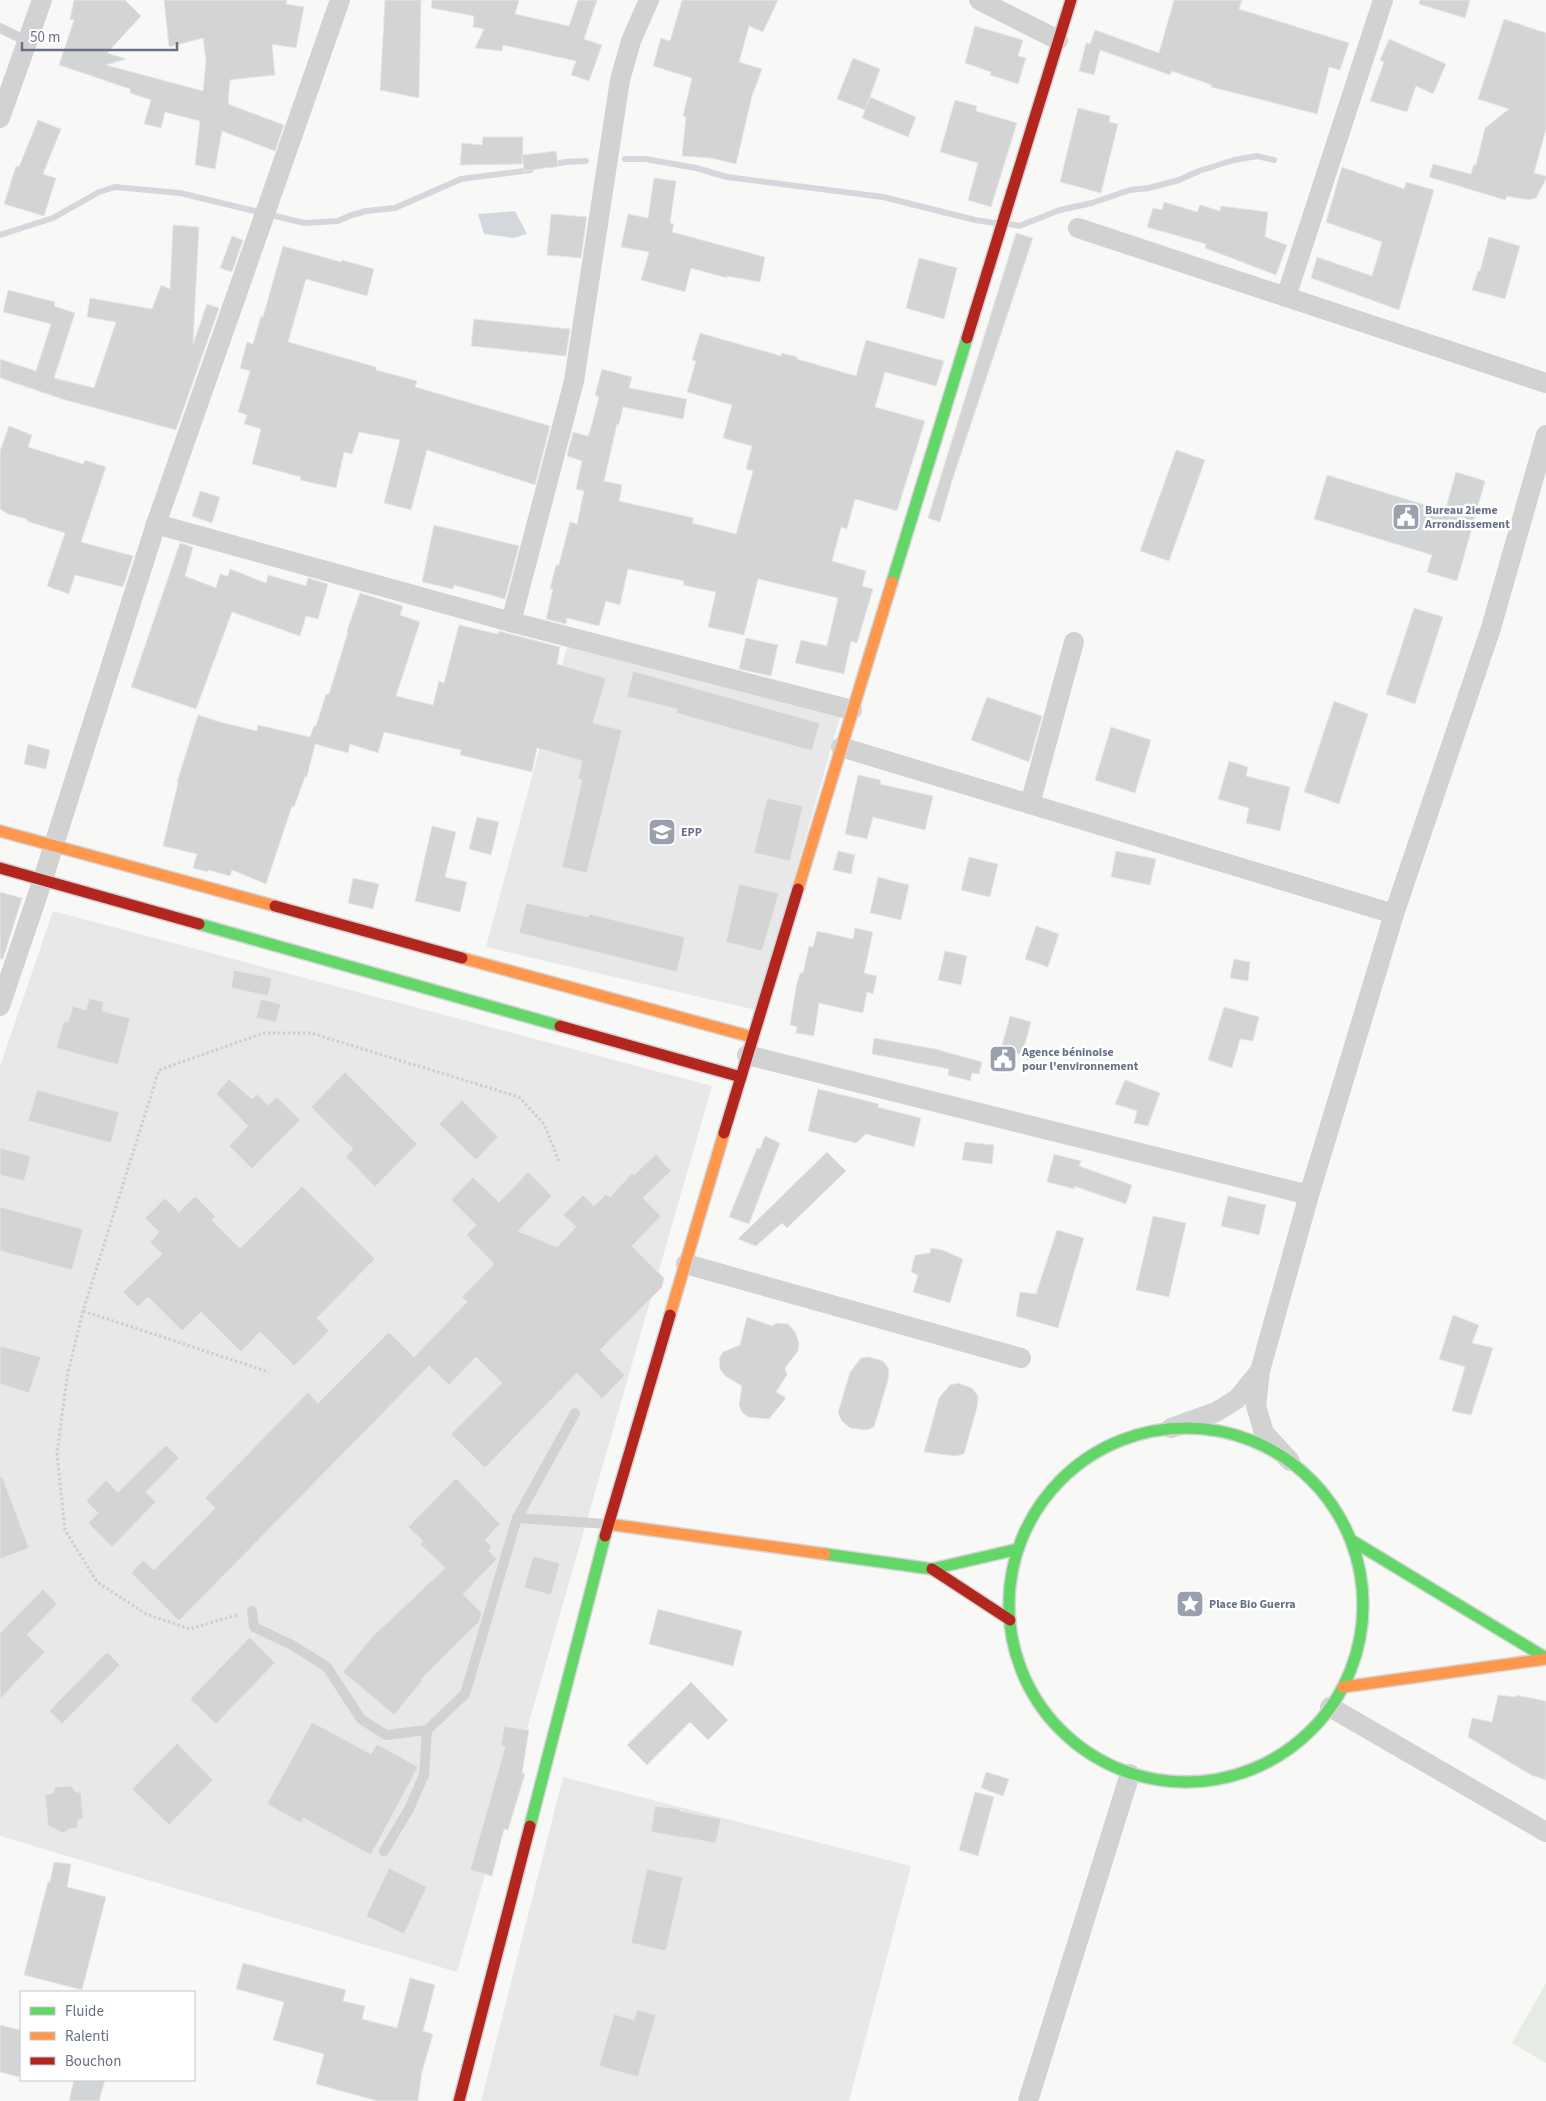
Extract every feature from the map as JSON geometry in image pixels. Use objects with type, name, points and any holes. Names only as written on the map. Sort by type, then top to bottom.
[{"type":"street","points":[[0,118],[42,0]]},
{"type":"street","points":[[0,1006],[54,846],[156,524],[340,0]]},
{"type":"street","points":[[511,622],[574,381],[620,80],[631,41],[649,0]]},
{"type":"street","points":[[979,0],[1058,40]]},
{"type":"street","points":[[460,2101],[608,1524],[750,1046],[1070,0]]},
{"type":"street","points":[[1286,297],[1383,0]]},
{"type":"street","points":[[1078,228],[1546,382]]},
{"type":"street","points":[[1290,1461],[1259,1443],[1225,1431],[1189,1427],[1146,1432],[1121,1440],[1098,1451],[1077,1465],[1058,1483],[1042,1503],[1028,1525],[1018,1549],[1010,1596],[1010,1620],[1015,1647],[1023,1673],[1036,1698],[1047,1715],[1076,1744],[1111,1766],[1130,1774],[1167,1782],[1204,1782],[1241,1774],[1275,1758],[1305,1736],[1330,1708],[1343,1687],[1355,1655],[1363,1614],[1362,1589],[1358,1564],[1350,1540],[1329,1500],[1264,1433],[1256,1406],[1260,1371],[1309,1195],[1394,914],[1491,628],[1546,435]]},
{"type":"street","points":[[156,524],[511,622],[852,710]]},
{"type":"street","points":[[1030,804],[1074,642]]},
{"type":"street","points":[[841,747],[1394,914]]},
{"type":"street","points":[[0,831],[750,1046],[1309,1195]]},
{"type":"street","points":[[0,868],[742,1077]]},
{"type":"street","points":[[686,1264],[1021,1358]]},
{"type":"street","points":[[1171,1428],[1216,1412],[1237,1399],[1260,1371]]},
{"type":"street","points":[[608,1524],[932,1569],[1018,1549]]},
{"type":"street","points":[[1350,1540],[1546,1659]]},
{"type":"street","points":[[932,1569],[1010,1620]]},
{"type":"street","points":[[1343,1687],[1546,1659]]},
{"type":"street","points":[[1330,1708],[1546,1832]]},
{"type":"street","points":[[1028,2101],[1130,1774]]},
{"type":"lane","points":[[0,28],[27,41]]},
{"type":"lane","points":[[252,1611],[254,1627],[292,1645],[327,1667],[361,1719],[386,1735],[427,1730],[465,1694],[517,1518],[575,1413]]},
{"type":"lane","points":[[517,1518],[608,1524]]},
{"type":"lane","points":[[384,1851],[409,1809],[424,1775],[427,1730]]},
{"type":"path","points":[[252,1611],[190,1629],[146,1614],[97,1582],[65,1530],[57,1454],[67,1377],[83,1311],[159,1070],[264,1033],[311,1033],[519,1097],[544,1124],[559,1161]]},
{"type":"path","points":[[83,1311],[269,1372]]},
{"type":"shaded area","points":[[515,211],[527,234],[513,238],[484,234],[478,214]]},
{"type":"shaded area","name":"EPP","points":[[568,643],[840,717],[756,1010],[486,947]]},
{"type":"shaded area","points":[[53,911],[712,1086],[457,1972],[0,1836],[0,1066]]},
{"type":"shaded area","points":[[563,1777],[911,1866],[849,2101],[481,2101]]},
{"type":"shaded area","points":[[1546,1983],[1546,2063],[1512,2043]]},
{"type":"building","points":[[74,0],[125,0],[141,16],[107,53],[126,59],[106,65],[203,91],[206,61],[203,38],[169,47],[164,0],[287,0],[286,4],[304,7],[296,48],[272,44],[275,75],[230,80],[228,104],[284,125],[275,151],[222,131],[215,169],[195,165],[200,121],[165,112],[161,128],[144,124],[151,100],[130,93],[130,89],[59,65],[74,20],[70,19]]},
{"type":"building","points":[[385,0],[421,0],[419,98],[380,90]]},
{"type":"building","points":[[432,0],[519,0],[515,14],[569,26],[578,0],[597,0],[584,39],[602,45],[589,81],[571,75],[576,61],[503,45],[502,51],[475,48],[484,29],[473,27],[474,16],[431,8]]},
{"type":"building","points":[[682,0],[778,0],[763,32],[749,26],[739,62],[762,69],[752,96],[736,164],[711,158],[682,156],[686,117],[683,116],[692,78],[653,66],[661,38],[670,41]]},
{"type":"building","points":[[1174,0],[1242,0],[1239,9],[1349,43],[1340,70],[1329,67],[1317,114],[1211,87],[1212,85],[1172,71],[1170,75],[1100,50],[1094,75],[1079,71],[1086,43],[1090,44],[1095,30],[1159,53]]},
{"type":"building","points":[[1420,0],[1470,0],[1465,18],[1419,4]]},
{"type":"building","points":[[1504,19],[1546,33],[1546,129],[1534,173],[1546,176],[1546,179],[1536,198],[1529,200],[1507,196],[1505,200],[1429,177],[1433,164],[1471,174],[1474,164],[1476,165],[1485,128],[1509,109],[1478,99]]},
{"type":"building","points":[[975,26],[1023,40],[1018,56],[1026,58],[1018,84],[990,75],[991,72],[965,63]]},
{"type":"building","points":[[1389,39],[1446,64],[1433,94],[1416,86],[1407,112],[1370,101],[1384,62],[1380,60]]},
{"type":"building","points":[[853,58],[880,69],[865,110],[837,99]]},
{"type":"building","points":[[870,97],[916,117],[908,137],[862,118]]},
{"type":"building","points":[[955,100],[977,106],[976,111],[1017,123],[991,207],[968,200],[978,163],[940,152]]},
{"type":"building","points":[[1078,108],[1110,116],[1109,122],[1118,124],[1101,193],[1060,182]]},
{"type":"building","points":[[38,120],[61,129],[43,174],[56,178],[44,216],[4,204],[16,166],[19,167]]},
{"type":"building","points":[[483,137],[523,137],[522,164],[460,165],[462,143],[482,145]]},
{"type":"building","points":[[556,151],[558,166],[524,171],[522,155]]},
{"type":"building","points":[[1342,167],[1404,189],[1406,182],[1434,190],[1399,310],[1311,278],[1317,257],[1372,276],[1382,242],[1326,222]]},
{"type":"building","points":[[654,178],[676,181],[670,223],[674,224],[672,232],[765,257],[760,282],[727,276],[727,278],[691,268],[685,292],[641,280],[649,252],[621,247],[628,214],[648,218]]},
{"type":"building","points":[[1164,202],[1197,212],[1200,205],[1220,211],[1221,206],[1268,212],[1265,237],[1287,245],[1276,275],[1205,248],[1206,244],[1147,227],[1153,208],[1162,210]]},
{"type":"building","points":[[551,214],[587,217],[581,258],[547,255]]},
{"type":"building","points":[[173,225],[199,227],[193,344],[207,304],[219,308],[176,430],[62,399],[0,378],[0,359],[36,371],[51,324],[3,312],[8,290],[55,302],[54,306],[75,313],[54,378],[94,388],[116,322],[87,317],[90,298],[152,309],[161,285],[170,289]]},
{"type":"building","points":[[1016,233],[1033,238],[940,522],[928,518]]},
{"type":"building","points":[[232,236],[243,240],[232,272],[220,268]]},
{"type":"building","points":[[1489,237],[1520,246],[1505,299],[1472,290],[1478,271],[1480,271]]},
{"type":"building","points":[[283,246],[374,269],[367,296],[306,279],[288,342],[376,367],[376,370],[417,381],[415,387],[550,426],[535,485],[427,450],[411,510],[384,503],[400,440],[359,432],[352,454],[344,452],[336,488],[300,480],[301,477],[252,464],[261,429],[244,424],[247,415],[238,412],[250,371],[240,368],[247,342],[253,344],[261,316],[263,317]]},
{"type":"building","points":[[919,258],[957,268],[944,319],[906,308]]},
{"type":"building","points":[[474,319],[570,329],[566,356],[471,346]]},
{"type":"building","points":[[700,333],[781,356],[782,353],[797,357],[797,359],[856,376],[866,340],[944,361],[936,386],[885,372],[875,407],[925,421],[897,511],[855,499],[847,529],[841,527],[832,561],[866,571],[862,586],[873,589],[857,643],[851,641],[844,674],[795,663],[801,640],[827,646],[838,598],[758,579],[744,635],[708,627],[716,592],[683,585],[684,581],[628,569],[620,605],[606,601],[599,626],[567,618],[566,624],[546,619],[553,589],[550,589],[556,565],[559,565],[570,522],[577,524],[584,491],[576,489],[582,461],[567,456],[573,432],[588,436],[599,397],[595,395],[602,369],[632,377],[629,388],[687,399],[683,419],[623,407],[619,425],[617,424],[604,481],[622,485],[619,501],[694,518],[692,523],[736,534],[753,471],[746,469],[752,446],[723,438],[732,405],[687,392],[696,361],[692,360]]},
{"type":"building","points":[[9,426],[32,435],[28,447],[83,464],[85,460],[106,467],[81,542],[133,556],[123,587],[75,575],[69,594],[47,586],[65,533],[8,514],[0,509],[0,451]]},
{"type":"building","points":[[1176,450],[1205,460],[1169,561],[1140,551]]},
{"type":"building","points":[[1456,472],[1485,481],[1457,581],[1427,572],[1432,555],[1314,519],[1327,475],[1445,511]]},
{"type":"building","points":[[200,491],[220,497],[212,523],[192,516]]},
{"type":"building","points":[[434,525],[519,546],[505,599],[454,585],[453,589],[422,582]]},
{"type":"building","points":[[180,543],[193,547],[185,576],[216,588],[220,574],[228,576],[230,569],[266,583],[268,575],[306,586],[308,578],[328,584],[318,619],[306,616],[300,636],[232,612],[196,709],[131,687]]},
{"type":"building","points":[[360,593],[403,606],[400,615],[420,622],[396,696],[433,705],[439,681],[444,683],[459,625],[498,634],[499,631],[560,647],[557,664],[606,678],[593,723],[622,730],[587,873],[562,867],[582,780],[578,779],[582,761],[537,748],[532,772],[460,755],[461,750],[384,732],[378,753],[350,744],[348,753],[315,744],[307,777],[305,777],[294,807],[292,806],[266,884],[232,870],[230,876],[193,868],[197,854],[163,846],[177,782],[198,715],[257,731],[258,725],[310,737],[314,726],[316,726],[326,694],[329,694]]},
{"type":"building","points":[[1414,608],[1443,617],[1415,704],[1386,694]]},
{"type":"building","points":[[746,638],[778,645],[771,676],[739,669]]},
{"type":"building","points":[[633,671],[820,723],[812,751],[676,713],[677,709],[627,697]]},
{"type":"building","points":[[987,697],[1042,716],[1029,762],[971,740]]},
{"type":"building","points":[[1334,701],[1368,714],[1339,804],[1304,792]]},
{"type":"building","points":[[1111,727],[1151,740],[1135,793],[1095,780]]},
{"type":"building","points":[[28,744],[50,750],[46,769],[24,764]]},
{"type":"building","points":[[1229,761],[1248,767],[1246,776],[1290,787],[1280,831],[1246,823],[1249,808],[1218,799]]},
{"type":"building","points":[[858,775],[881,780],[880,784],[933,796],[925,830],[873,817],[867,839],[845,834]]},
{"type":"building","points":[[767,798],[803,806],[790,861],[754,853]]},
{"type":"building","points":[[477,817],[499,822],[491,855],[469,849]]},
{"type":"building","points":[[432,826],[456,832],[445,877],[467,882],[460,912],[415,901]]},
{"type":"building","points":[[838,851],[855,855],[851,874],[833,870]]},
{"type":"building","points":[[1116,851],[1156,859],[1150,885],[1111,877]]},
{"type":"building","points":[[969,857],[998,864],[990,897],[961,890]]},
{"type":"building","points":[[878,877],[909,885],[901,920],[870,913]]},
{"type":"building","points":[[353,878],[379,884],[373,909],[348,903]]},
{"type":"building","points":[[739,884],[779,893],[762,951],[726,942]]},
{"type":"building","points":[[0,892],[22,898],[3,959],[0,959]]},
{"type":"building","points":[[526,903],[588,917],[589,914],[685,937],[677,972],[519,933]]},
{"type":"building","points":[[1036,926],[1059,934],[1048,967],[1025,959]]},
{"type":"building","points":[[855,928],[873,932],[864,973],[877,976],[873,994],[867,992],[863,1013],[819,1003],[814,1036],[796,1033],[797,1027],[790,1025],[796,987],[800,973],[803,973],[809,946],[813,947],[817,931],[853,939]]},
{"type":"building","points":[[945,951],[967,956],[961,985],[938,980]]},
{"type":"building","points":[[1234,959],[1250,962],[1248,981],[1230,978]]},
{"type":"building","points":[[234,970],[272,978],[268,996],[231,988]]},
{"type":"building","points":[[89,998],[104,1002],[102,1011],[130,1018],[118,1065],[56,1048],[64,1021],[68,1022],[73,1006],[86,1010]]},
{"type":"building","points":[[261,999],[281,1004],[276,1022],[256,1018]]},
{"type":"building","points":[[1224,1007],[1259,1017],[1253,1041],[1240,1039],[1232,1068],[1208,1060]]},
{"type":"building","points":[[1010,1016],[1031,1022],[1022,1055],[1001,1049]]},
{"type":"building","points":[[874,1038],[935,1049],[982,1062],[979,1074],[972,1073],[970,1081],[948,1075],[949,1069],[872,1054]]},
{"type":"building","points":[[345,1072],[417,1144],[375,1187],[346,1157],[353,1149],[311,1107]]},
{"type":"building","points":[[229,1079],[252,1099],[257,1094],[268,1105],[277,1097],[300,1120],[252,1169],[229,1146],[248,1126],[216,1094]]},
{"type":"building","points":[[1125,1080],[1160,1093],[1148,1126],[1134,1123],[1137,1111],[1115,1104]]},
{"type":"building","points":[[818,1089],[879,1104],[878,1107],[921,1118],[914,1147],[866,1134],[856,1143],[808,1131]]},
{"type":"building","points":[[37,1090],[119,1112],[111,1143],[28,1121]]},
{"type":"building","points":[[462,1100],[498,1137],[476,1160],[439,1124]]},
{"type":"building","points":[[765,1136],[780,1143],[749,1224],[729,1217],[757,1148],[760,1149]]},
{"type":"building","points":[[965,1142],[994,1145],[992,1164],[962,1160]]},
{"type":"building","points":[[0,1148],[31,1156],[24,1181],[0,1175]]},
{"type":"building","points":[[827,1152],[846,1171],[787,1228],[782,1223],[756,1246],[738,1239]]},
{"type":"building","points":[[656,1154],[671,1171],[643,1198],[661,1216],[632,1246],[664,1278],[662,1287],[600,1350],[625,1375],[602,1399],[577,1373],[485,1468],[451,1434],[502,1383],[476,1357],[449,1385],[429,1366],[179,1621],[131,1573],[143,1560],[154,1570],[215,1508],[205,1498],[308,1392],[318,1403],[389,1332],[414,1357],[467,1302],[462,1297],[494,1264],[466,1235],[476,1225],[451,1200],[473,1177],[499,1202],[528,1172],[552,1196],[518,1231],[557,1247],[576,1227],[563,1215],[583,1195],[594,1206],[606,1194],[610,1197],[632,1173],[634,1175]]},
{"type":"building","points":[[1054,1154],[1081,1161],[1079,1166],[1132,1185],[1126,1204],[1074,1186],[1074,1189],[1047,1182]]},
{"type":"building","points":[[302,1186],[375,1259],[317,1318],[329,1331],[294,1366],[260,1332],[241,1352],[201,1312],[182,1331],[148,1297],[138,1307],[123,1292],[162,1254],[150,1242],[159,1232],[145,1218],[165,1198],[179,1212],[195,1196],[216,1217],[212,1220],[240,1248]]},
{"type":"building","points":[[1228,1196],[1266,1205],[1259,1235],[1221,1226]]},
{"type":"building","points":[[0,1207],[83,1229],[72,1270],[0,1251]]},
{"type":"building","points":[[1153,1216],[1186,1223],[1169,1297],[1136,1290]]},
{"type":"building","points":[[1057,1230],[1084,1238],[1058,1328],[1016,1316],[1020,1292],[1036,1294]]},
{"type":"building","points":[[931,1248],[942,1250],[963,1259],[950,1303],[913,1292],[918,1275],[911,1272],[915,1255],[930,1253]]},
{"type":"building","points":[[1453,1315],[1479,1325],[1472,1343],[1493,1348],[1471,1415],[1452,1411],[1465,1367],[1439,1359]]},
{"type":"building","points":[[747,1317],[772,1326],[776,1323],[788,1324],[795,1332],[799,1343],[798,1351],[785,1368],[787,1375],[776,1392],[786,1398],[769,1419],[748,1417],[742,1412],[739,1405],[742,1386],[725,1376],[720,1369],[719,1359],[723,1352],[740,1345]]},
{"type":"building","points":[[0,1346],[41,1357],[29,1393],[0,1384]]},
{"type":"building","points":[[869,1357],[883,1361],[889,1369],[888,1380],[874,1427],[866,1430],[850,1428],[842,1421],[838,1413],[850,1372],[861,1358]]},
{"type":"building","points":[[958,1383],[972,1388],[978,1396],[977,1407],[964,1454],[955,1456],[924,1452],[939,1398],[950,1385]]},
{"type":"building","points":[[166,1445],[179,1458],[146,1492],[156,1502],[112,1547],[88,1523],[98,1513],[86,1501],[106,1480],[118,1492]]},
{"type":"building","points":[[2,1476],[29,1548],[0,1559],[0,1477]]},
{"type":"building","points":[[456,1478],[500,1524],[485,1540],[492,1547],[489,1551],[497,1559],[463,1594],[482,1613],[479,1622],[421,1679],[423,1680],[394,1715],[343,1672],[372,1637],[445,1568],[420,1544],[423,1541],[408,1527]]},
{"type":"building","points":[[533,1556],[560,1563],[551,1595],[524,1588]]},
{"type":"building","points":[[43,1589],[57,1604],[27,1635],[45,1652],[0,1699],[0,1633]]},
{"type":"building","points":[[658,1609],[742,1631],[733,1666],[649,1644]]},
{"type":"building","points":[[250,1637],[275,1663],[216,1724],[190,1699]]},
{"type":"building","points":[[107,1652],[120,1665],[62,1724],[49,1711]]},
{"type":"building","points":[[691,1682],[728,1720],[708,1740],[690,1722],[647,1765],[627,1745]]},
{"type":"building","points":[[1498,1695],[1516,1697],[1516,1695],[1546,1701],[1546,1780],[1531,1775],[1468,1737],[1472,1718],[1492,1722]]},
{"type":"building","points":[[312,1722],[371,1754],[377,1744],[418,1767],[371,1855],[303,1818],[301,1823],[267,1804]]},
{"type":"building","points":[[504,1726],[529,1730],[522,1773],[525,1774],[508,1830],[504,1829],[492,1876],[470,1870],[505,1747],[501,1746]]},
{"type":"building","points":[[177,1743],[213,1780],[169,1825],[132,1789]]},
{"type":"building","points":[[986,1772],[1009,1779],[1003,1796],[981,1788]]},
{"type":"building","points":[[72,1786],[75,1791],[81,1793],[83,1819],[78,1820],[78,1828],[69,1829],[63,1833],[48,1826],[45,1795],[53,1793],[55,1787]]},
{"type":"building","points":[[975,1792],[994,1797],[978,1856],[959,1850]]},
{"type":"building","points":[[655,1806],[680,1809],[680,1811],[721,1819],[716,1843],[651,1832]]},
{"type":"building","points":[[54,1862],[71,1864],[67,1887],[106,1897],[82,1990],[24,1975]]},
{"type":"building","points":[[389,1868],[427,1887],[404,1934],[366,1916]]},
{"type":"building","points":[[647,1869],[683,1877],[666,1951],[631,1943]]},
{"type":"building","points":[[243,1963],[346,1990],[343,2001],[365,2006],[362,2019],[397,2028],[410,1978],[435,1985],[423,2031],[433,2034],[422,2072],[418,2101],[377,2101],[316,2084],[324,2054],[273,2040],[284,2002],[236,1989]]},
{"type":"building","points":[[637,2010],[656,2015],[638,2077],[599,2066],[614,2014],[634,2020]]},
{"type":"building","points":[[0,2025],[20,2030],[20,2072],[19,2077],[0,2072]]},
{"type":"building","points":[[74,2081],[105,2081],[99,2101],[69,2101]]},
{"type":"waterway","points":[[1010,224],[1019,226],[1060,210],[1092,203],[1130,190],[1149,188],[1179,180],[1199,171],[1234,160],[1257,156],[1274,160]]},
{"type":"waterway","points":[[625,159],[645,159],[696,168],[727,177],[883,197],[975,220],[995,223]]},
{"type":"waterway","points":[[551,165],[586,161]]},
{"type":"waterway","points":[[0,235],[53,218],[99,192],[115,187],[180,193],[304,223],[338,221],[366,211],[395,208],[461,179],[531,170]]},
{"type":"traffic: fast","points":[[892,582],[967,338]]},
{"type":"traffic: fast","points":[[199,924],[560,1026]]},
{"type":"traffic: fast","points":[[1186,1428],[1221,1431],[1254,1442],[1284,1458],[1311,1480],[1333,1507],[1349,1537],[1360,1570],[1363,1605],[1360,1640],[1349,1673],[1333,1703],[1311,1730],[1284,1752],[1254,1768],[1221,1779],[1186,1782],[1151,1779],[1118,1768],[1088,1752],[1061,1730],[1039,1703],[1023,1673],[1012,1640],[1009,1605],[1012,1570],[1023,1537],[1039,1507],[1061,1480],[1088,1458],[1118,1442],[1151,1431],[1186,1428]]},
{"type":"traffic: fast","points":[[530,1826],[605,1536]]},
{"type":"traffic: fast","points":[[1351,1540],[1546,1658]]},
{"type":"traffic: fast","points":[[825,1554],[932,1569],[1018,1549]]},
{"type":"traffic: slow","points":[[798,889],[892,582]]},
{"type":"traffic: slow","points":[[0,831],[275,906]]},
{"type":"traffic: slow","points":[[462,958],[752,1037]]},
{"type":"traffic: slow","points":[[670,1315],[724,1133]]},
{"type":"traffic: slow","points":[[608,1524],[825,1554]]},
{"type":"traffic: slow","points":[[1343,1687],[1546,1659]]},
{"type":"traffic: jam","points":[[967,338],[1071,0]]},
{"type":"traffic: jam","points":[[0,868],[199,924]]},
{"type":"traffic: jam","points":[[724,1133],[798,889]]},
{"type":"traffic: jam","points":[[275,906],[462,958]]},
{"type":"traffic: jam","points":[[560,1026],[741,1077]]},
{"type":"traffic: jam","points":[[605,1536],[670,1315]]},
{"type":"traffic: jam","points":[[932,1569],[1010,1620]]},
{"type":"traffic: jam","points":[[459,2101],[530,1826]]},
{"type":"place","name":"Bureau 2ieme Arrondissement","points":[[1406,517]]},
{"type":"place","name":"EPP","points":[[662,832]]},
{"type":"place","name":"Agence béninoise pour l'environnement","points":[[1003,1059]]},
{"type":"place","name":"Place Bio Guerra","points":[[1190,1604]]}]
